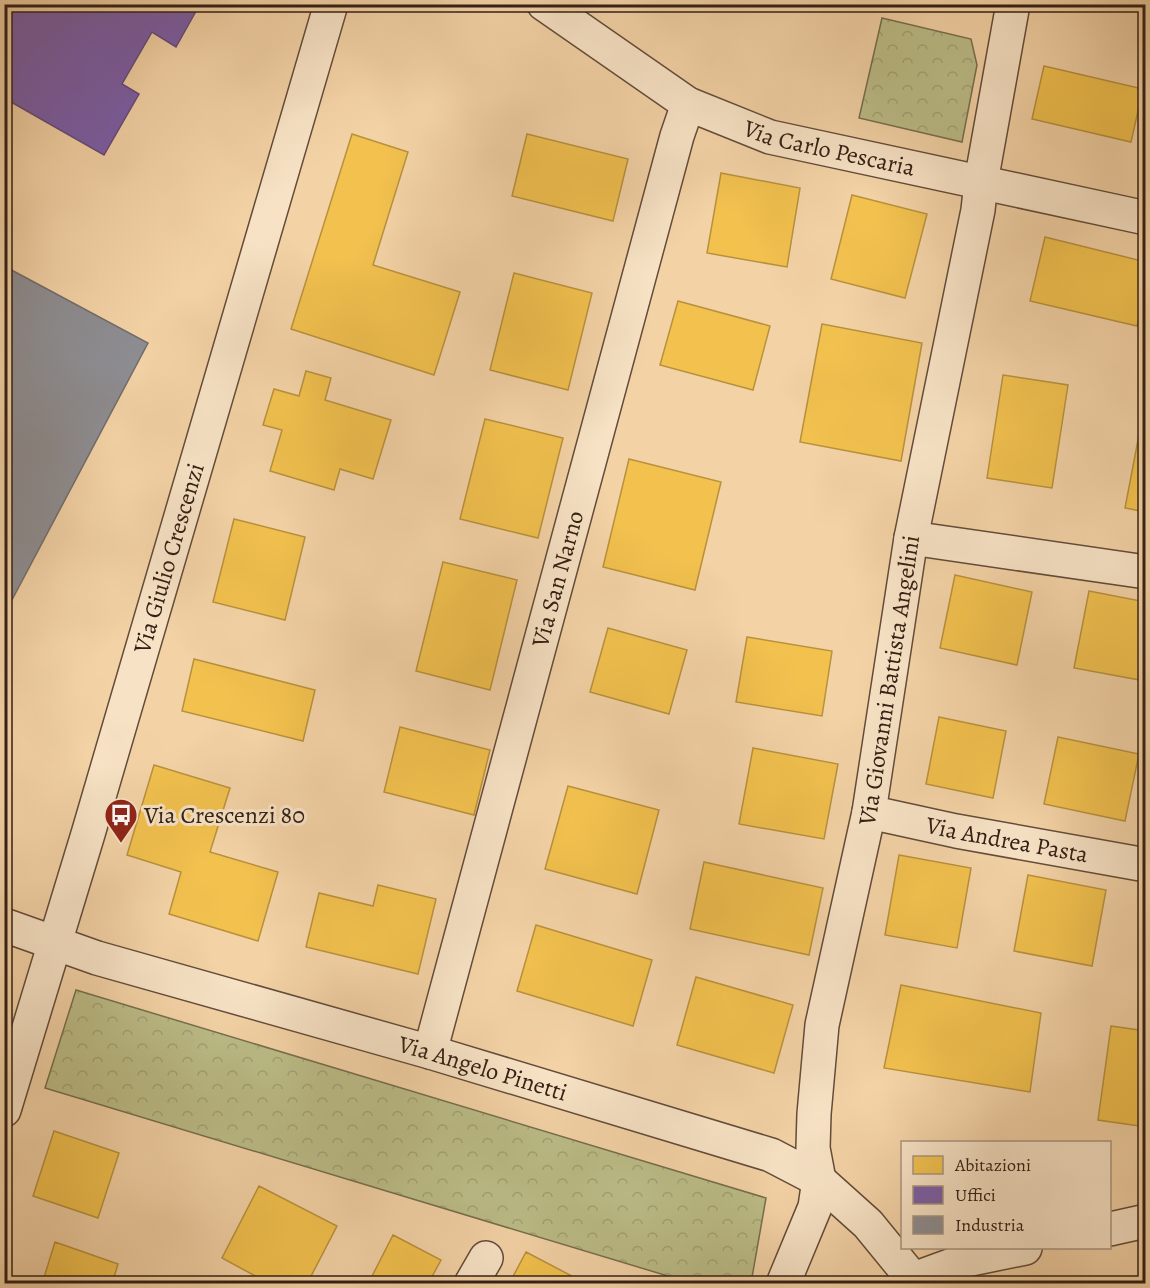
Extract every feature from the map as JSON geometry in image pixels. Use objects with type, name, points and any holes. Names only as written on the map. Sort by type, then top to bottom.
[{"type":"street","name":"Via Giulio Crescenzi","points":[[4,1110],[55,944],[331,4]]},
{"type":"street","name":"Via Carlo Pescaria","points":[[544,4],[688,104],[770,137],[1146,218]]},
{"type":"street","name":"Via Giovanni Battista Angelini","points":[[819,1180],[813,1148],[822,1025],[869,812],[911,538],[978,210],[1010,20]]},
{"type":"street","name":"Via San Narno","points":[[430,1052],[674,147],[688,104]]},
{"type":"street","points":[[911,538],[1146,572]]},
{"type":"street","name":"Via Andrea Pasta","points":[[869,812],[956,831],[1146,865]]},
{"type":"street","name":"Via Angelo Pinetti","points":[[4,925],[98,958],[430,1052],[771,1155],[819,1180],[868,1224],[915,1281]]},
{"type":"street","points":[[783,1284],[815,1207],[819,1180]]},
{"type":"street","points":[[1111,1229],[1146,1221]]},
{"type":"street","points":[[915,1281],[966,1260],[1020,1249]]},
{"type":"green space","points":[[882,18],[971,39],[977,65],[962,142],[859,118]]},
{"type":"green space","points":[[76,990],[766,1198],[751,1283],[691,1283],[45,1088]]},
{"type":"building: Abitazioni","points":[[1044,66],[1143,89],[1131,142],[1032,119]]},
{"type":"building: Abitazioni","points":[[352,134],[408,152],[373,265],[460,292],[434,375],[291,329]]},
{"type":"building: Abitazioni","points":[[527,134],[628,159],[613,221],[512,196]]},
{"type":"building: Abitazioni","points":[[721,173],[800,188],[787,267],[707,253]]},
{"type":"building: Abitazioni","points":[[852,195],[927,214],[905,298],[831,279]]},
{"type":"building: Abitazioni","points":[[1045,237],[1146,262],[1146,291],[1137,326],[1030,301]]},
{"type":"building: Abitazioni","points":[[514,273],[592,293],[568,390],[490,370]]},
{"type":"building: Abitazioni","points":[[678,301],[770,326],[753,390],[660,365]]},
{"type":"building: Abitazioni","points":[[822,324],[922,343],[901,461],[800,442]]},
{"type":"building: Abitazioni","points":[[306,371],[331,378],[325,400],[391,420],[373,479],[340,469],[334,490],[270,471],[282,430],[263,425],[274,389],[299,396]]},
{"type":"building: Abitazioni","points":[[1003,375],[1068,385],[1052,488],[987,478]]},
{"type":"building: Abitazioni","points":[[1146,398],[1146,512],[1125,508]]},
{"type":"building: Abitazioni","points":[[485,419],[563,438],[538,538],[460,519]]},
{"type":"building: Abitazioni","points":[[629,459],[721,482],[695,590],[603,567]]},
{"type":"building: Abitazioni","points":[[234,519],[305,537],[285,620],[213,602]]},
{"type":"building: Abitazioni","points":[[443,562],[517,580],[490,690],[416,671]]},
{"type":"building: Abitazioni","points":[[955,575],[1032,592],[1017,665],[940,648]]},
{"type":"building: Abitazioni","points":[[1089,591],[1146,602],[1145,681],[1074,668]]},
{"type":"building: Abitazioni","points":[[608,628],[687,650],[669,714],[590,692]]},
{"type":"building: Abitazioni","points":[[747,637],[832,651],[822,716],[736,702]]},
{"type":"building: Abitazioni","points":[[194,659],[315,690],[303,741],[182,711]]},
{"type":"building: Abitazioni","points":[[939,717],[1006,731],[993,798],[926,784]]},
{"type":"building: Abitazioni","points":[[400,727],[490,750],[474,815],[384,792]]},
{"type":"building: Abitazioni","points":[[1058,737],[1139,754],[1125,821],[1044,804]]},
{"type":"building: Abitazioni","points":[[753,748],[838,764],[824,839],[739,824]]},
{"type":"building: Abitazioni","points":[[154,765],[230,788],[210,852],[278,872],[258,941],[169,914],[181,872],[127,855]]},
{"type":"building: Abitazioni","points":[[568,786],[659,810],[637,894],[545,869]]},
{"type":"building: Abitazioni","points":[[899,855],[971,868],[957,948],[885,935]]},
{"type":"building: Abitazioni","points":[[704,862],[823,888],[809,955],[690,929]]},
{"type":"building: Abitazioni","points":[[1028,875],[1106,890],[1092,966],[1014,951]]},
{"type":"building: Abitazioni","points":[[378,885],[436,899],[418,974],[306,947],[319,893],[373,906]]},
{"type":"building: Abitazioni","points":[[536,925],[652,960],[633,1026],[517,991]]},
{"type":"building: Abitazioni","points":[[696,977],[793,1005],[774,1073],[677,1045]]},
{"type":"building: Abitazioni","points":[[901,985],[1041,1013],[1030,1092],[884,1068]]},
{"type":"building: Abitazioni","points":[[1111,1026],[1146,1031],[1146,1127],[1098,1120]]},
{"type":"building: Abitazioni","points":[[54,1131],[119,1153],[98,1218],[33,1196]]},
{"type":"building: Abitazioni","points":[[259,1186],[337,1226],[307,1284],[270,1284],[222,1258]]},
{"type":"building: Abitazioni","points":[[393,1235],[441,1260],[428,1284],[368,1284]]},
{"type":"building: Abitazioni","points":[[55,1242],[118,1264],[112,1284],[42,1284]]},
{"type":"building: Abitazioni","points":[[526,1252],[587,1284],[509,1284]]},
{"type":"building: Uffici","points":[[4,4],[200,4],[176,47],[152,32],[122,84],[139,94],[104,155],[4,98]]},
{"type":"building: Industria","points":[[4,266],[148,343],[4,615]]},
{"type":"place","name":"Via Crescenzi 80","points":[[121,844]]}]
